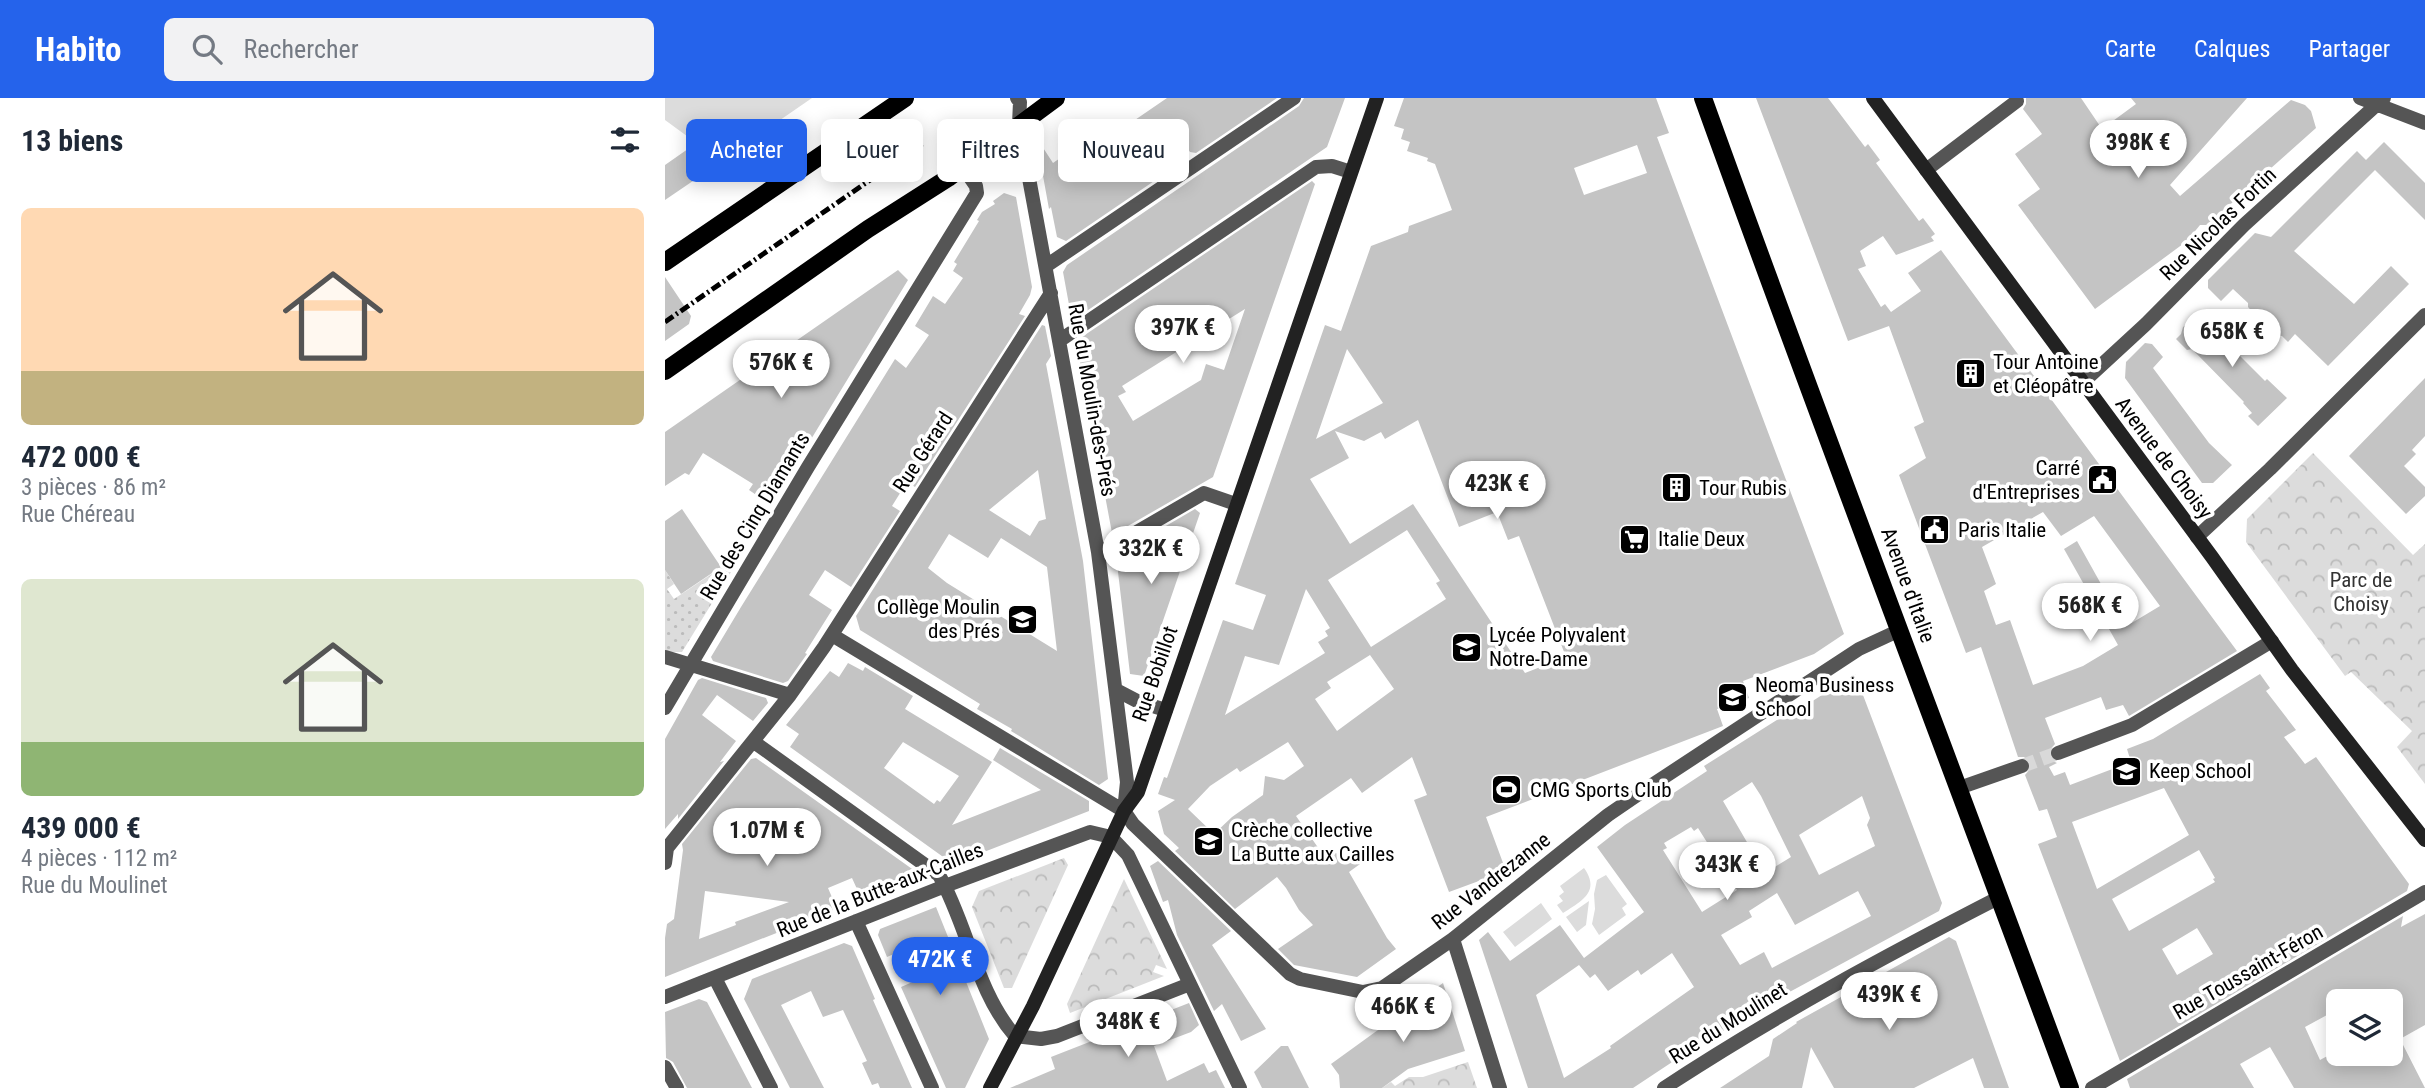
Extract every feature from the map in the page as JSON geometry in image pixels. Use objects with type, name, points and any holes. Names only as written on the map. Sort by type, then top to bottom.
[{"type":"main road","points":[[665,261],[905,98]]},
{"type":"main road","points":[[1026,119],[1056,98]]},
{"type":"main road","name":"Avenue d'Italie","points":[[1703,98],[1781,316],[1901,630],[2070,1088]]},
{"type":"main road","points":[[665,371],[940,182]]},
{"type":"street","name":"Rue du Moulin-des-Prés","points":[[1017,98],[1020,102],[1019,119]]},
{"type":"street","points":[[1046,266],[1294,98]]},
{"type":"street","name":"Rue Bobillot","points":[[990,1088],[1050,970],[1111,837],[1137,792],[1377,98]]},
{"type":"street","name":"Avenue de Choisy","points":[[1873,98],[2271,641],[2425,840]]},
{"type":"street","points":[[2360,98],[2380,101],[2425,123]]},
{"type":"street","points":[[1926,170],[2017,101]]},
{"type":"street","name":"Rue Nicolas Fortin","points":[[2082,383],[2244,225],[2380,101]]},
{"type":"street","points":[[1059,341],[1316,167],[1332,166],[1351,172]]},
{"type":"street","name":"Rue des Cinq Diamants","points":[[665,708],[977,193],[973,182]]},
{"type":"street","name":"Rue du Moulin-des-Prés","points":[[1030,182],[1098,552],[1127,782],[1124,811]]},
{"type":"street","name":"Rue Gérard","points":[[665,863],[667,848],[790,695],[832,635],[1051,293]]},
{"type":"street","points":[[2197,537],[2270,469],[2425,315]]},
{"type":"street","points":[[1098,552],[1204,494],[1236,504]]},
{"type":"street","name":"Rue Vandrezanne","points":[[832,635],[1124,811],[1133,824],[1290,974],[1300,979],[1363,992],[1382,988],[1453,939],[1608,815],[1655,783],[1859,649],[1901,630]]},
{"type":"street","points":[[2058,753],[2131,725],[2271,641]]},
{"type":"street","points":[[665,657],[790,695]]},
{"type":"street","points":[[1116,690],[1139,702],[1165,710]]},
{"type":"street","points":[[754,741],[939,875],[1003,1022],[1016,1036],[1041,1040],[1057,1036],[1190,984]]},
{"type":"street","points":[[1959,788],[2022,766]]},
{"type":"street","name":"Rue de la Butte-aux-Cailles","points":[[665,997],[1071,838],[1090,832],[1111,837]]},
{"type":"street","points":[[1111,837],[1132,862],[1240,1088]]},
{"type":"street","name":"Rue Toussaint-Féron","points":[[2092,1088],[2425,892]]},
{"type":"street","name":"Rue du Moulinet","points":[[1664,1088],[1739,1039],[1830,986],[2000,897]]},
{"type":"street","points":[[856,921],[932,1088]]},
{"type":"street","points":[[1453,939],[1500,1088]]},
{"type":"street","points":[[715,978],[771,1088]]},
{"type":"street","points":[[665,1067],[677,1088]]},
{"type":"green space","points":[[665,98],[812,98],[782,119],[686,119],[686,135],[665,120]]},
{"type":"green space","name":"Parc de Choisy","points":[[2313,453],[2413,555],[2425,544],[2425,784],[2397,747],[2412,731],[2351,672],[2345,676],[2246,542],[2247,519]]},
{"type":"green space","points":[[722,567],[731,572],[682,652],[665,652],[665,570],[674,584],[667,589],[674,599]]},
{"type":"green space","points":[[1064,858],[1068,865],[1012,988],[1004,988],[972,907],[979,891]]},
{"type":"green space","points":[[1584,868],[1589,876],[1590,890],[1582,900],[1563,913],[1557,905],[1563,901],[1559,896],[1564,892],[1560,886]]},
{"type":"green space","points":[[1606,875],[1627,904],[1622,908],[1626,915],[1599,935],[1592,924],[1594,894],[1597,880]]},
{"type":"green space","points":[[1124,879],[1167,969],[1156,965],[1153,972],[1164,976],[1070,1013],[1067,1004]]},
{"type":"green space","points":[[1589,901],[1586,925],[1577,932],[1566,917]]},
{"type":"green space","points":[[1541,903],[1552,919],[1515,947],[1503,932]]},
{"type":"green space","points":[[1468,1062],[1477,1088],[1382,1088],[1391,1082],[1395,1086],[1409,1077],[1423,1077]]},
{"type":"building","points":[[1167,98],[1277,98],[1196,153],[1189,151],[1189,119],[1136,119]]},
{"type":"building","points":[[1304,98],[1345,98],[1327,147],[1072,321],[1063,272],[1067,265],[1299,106]]},
{"type":"building","points":[[1404,98],[1656,98],[1669,133],[1657,137],[1844,634],[1814,654],[1743,681],[1749,698],[1717,709],[1723,726],[1486,817],[1506,871],[1449,892],[1414,800],[1427,795],[1412,757],[1362,793],[1351,778],[1296,816],[1326,859],[1335,853],[1367,859],[1349,872],[1396,949],[1357,977],[1294,965],[1278,949],[1313,925],[1299,910],[1286,888],[1277,877],[1235,909],[1175,851],[1179,848],[1164,834],[1158,811],[1175,800],[1158,794],[1164,777],[1167,778],[1223,620],[1253,630],[1266,595],[1235,584],[1325,325],[1341,331],[1371,246],[1408,232],[1409,226],[1452,210],[1435,164],[1427,161],[1428,158],[1407,151],[1410,142],[1401,139],[1404,129],[1394,126]],"holes":[[[1637,145],[1647,173],[1584,195],[1574,168]],[[1347,349],[1383,403],[1316,439]],[[1418,420],[1459,527],[1497,512],[1508,540],[1519,536],[1566,657],[1525,673],[1413,504],[1350,544],[1310,479],[1349,458],[1335,431],[1364,441],[1381,432],[1385,439]],[[1407,530],[1440,581],[1436,583],[1446,599],[1371,647],[1328,580]],[[1306,589],[1330,628],[1325,631],[1328,636],[1318,642],[1325,653],[1225,715],[1245,656],[1279,665]],[[1370,655],[1394,689],[1337,731],[1315,699],[1331,688],[1327,682]],[[1288,742],[1304,766],[1284,780],[1265,776],[1263,795],[1214,834],[1188,809],[1210,786],[1237,768],[1240,772]]]},
{"type":"building","points":[[1756,98],[1828,98],[1865,147],[1868,144],[1880,160],[1876,163],[1919,221],[1923,218],[1935,234],[1931,237],[1934,241],[1896,255],[1883,236],[1860,251],[1866,266],[1858,269],[1881,307],[1885,304],[1891,312],[1921,291],[1908,273],[1941,250],[2237,651],[2129,716],[2123,705],[2106,710],[2101,697],[2045,718],[2055,744],[2048,752],[2051,760],[2057,763],[2049,767],[2054,776],[2065,772],[2070,785],[2131,762],[2127,749],[2153,739],[2260,674],[2270,688],[2266,691],[2296,730],[2284,737],[2305,764],[2316,757],[2409,884],[2407,891],[2120,1061],[2038,844],[2057,837],[2047,809],[2039,811],[2025,775],[2031,768],[2031,762],[2024,757],[2018,757],[1981,647],[1966,653],[1899,475],[1926,458],[1914,427],[1924,422],[1889,326],[1848,341]],"holes":[[[2043,512],[2061,536],[2094,516],[2160,606],[2125,627],[2077,541],[2064,549],[2118,645],[2083,666],[2033,685],[2010,620],[1996,625],[1984,591],[1996,584],[1982,547]],[[2164,788],[2189,835],[2097,889],[2072,822]],[[2199,850],[2215,878],[2215,882],[2129,931],[2112,899]],[[2197,928],[2213,954],[2177,975],[2162,949]]]},
{"type":"building","points":[[2026,98],[2081,98],[2102,129],[2136,104],[2131,98],[2247,98],[2170,185],[2180,196],[2291,100],[2305,105],[2311,111],[2316,128],[2207,225],[2200,225],[2187,241],[2095,309],[2018,205],[2040,189],[2015,154],[2042,134],[2023,109]]},
{"type":"building","points":[[2384,142],[2425,183],[2425,220],[2375,170],[2294,251],[2354,304],[2391,266],[2409,284],[2328,366],[2295,334],[2288,342],[2282,336],[2276,335],[2267,326],[2267,317],[2257,317],[2248,307],[2248,303],[2233,289],[2221,301],[2208,288],[2208,280],[2255,233],[2271,237],[2357,151],[2366,160]]},
{"type":"building","points":[[1044,149],[1053,163],[1058,159],[1058,182],[1153,182],[1066,241],[1057,237],[1051,207],[1049,209],[1044,181]]},
{"type":"building","points":[[686,150],[686,182],[691,182],[665,200],[665,165]]},
{"type":"building","points":[[1312,181],[1315,184],[1213,477],[1114,534],[1076,341]],"holes":[[[1245,309],[1224,370],[1206,364],[1201,380],[1133,421],[1118,396],[1126,392],[1122,386]]]},
{"type":"building","points":[[1004,193],[1016,197],[1032,287],[1019,314],[1025,316],[915,487],[907,482],[892,506],[900,511],[851,587],[825,570],[809,595],[832,610],[788,681],[783,683],[713,661],[711,657],[741,607],[895,359],[906,368],[929,335],[915,326],[933,296],[945,304],[963,278],[953,271],[957,264],[954,262],[982,212],[995,204],[993,201]]},
{"type":"building","points":[[898,270],[908,280],[771,505],[749,490],[753,484],[703,453],[689,475],[685,473],[665,486],[665,432]]},
{"type":"building","points":[[665,277],[691,316],[689,324],[665,341]]},
{"type":"building","points":[[2202,313],[2213,323],[2210,326],[2265,381],[2267,379],[2287,398],[2258,426],[2248,416],[2252,413],[2244,402],[2192,349],[2187,350],[2176,339],[2183,327]]},
{"type":"building","points":[[1042,325],[1045,326],[1051,356],[1046,364],[1083,561],[1108,779],[1099,785],[1011,731],[1012,729],[977,709],[980,704],[860,630],[856,616]],"holes":[[[1038,470],[1046,519],[1039,521],[1030,536],[989,510]],[[949,534],[988,558],[1001,538],[1047,567],[1057,651],[947,583],[928,568]]]},
{"type":"building","points":[[2145,343],[2152,344],[2163,357],[2153,368],[2209,443],[2232,465],[2213,483],[2202,483],[2125,378],[2126,362]]},
{"type":"building","points":[[2425,378],[2425,436],[2412,450],[2416,454],[2404,466],[2425,487],[2425,496],[2406,514],[2349,456]]},
{"type":"building","points":[[682,509],[721,567],[681,594],[665,570],[665,521]]},
{"type":"building","points":[[1195,509],[1200,513],[1144,676],[1130,674],[1116,555]]},
{"type":"building","points":[[848,663],[863,671],[865,667],[913,696],[905,709],[992,762],[952,825],[1041,790],[993,760],[1000,748],[1089,801],[1089,811],[953,864],[790,747],[799,734],[786,725],[830,671],[839,677]],"holes":[[[903,742],[959,776],[940,802],[937,800],[934,804],[884,768]]]},
{"type":"building","points":[[1855,674],[1942,903],[1939,911],[1751,1013],[1724,1031],[1722,1029],[1633,1088],[1528,1088],[1479,940],[1488,932],[1510,961],[1560,925],[1584,958],[1644,912],[1597,847],[1625,825],[1707,771],[1704,766],[1799,706],[1800,709]],"holes":[[[1752,782],[1791,857],[1765,873],[1723,801]],[[1862,796],[1870,818],[1867,825],[1875,846],[1819,875],[1799,835]],[[1691,827],[1694,831],[1698,828],[1737,890],[1702,912],[1663,850],[1667,848],[1664,843]],[[1858,891],[1871,916],[1772,968],[1764,952],[1740,965],[1721,935],[1752,917],[1749,911],[1777,893],[1795,925]],[[1672,953],[1694,987],[1610,1046],[1611,1048],[1564,1078],[1536,995],[1579,965],[1590,978],[1595,974],[1608,991],[1638,970],[1641,975]]]},
{"type":"building","points":[[702,678],[766,698],[768,703],[753,721],[717,695],[702,715],[736,741],[720,762],[724,761],[678,819],[678,814],[665,829],[665,739],[698,680]]},
{"type":"building","points":[[756,758],[922,876],[862,900],[852,878],[828,888],[837,909],[665,977],[665,938],[667,924],[674,919],[682,844],[751,759]],"holes":[[[705,891],[789,902],[735,922],[736,925],[699,939]]]},
{"type":"building","points":[[1158,861],[1231,931],[1212,945],[1266,1029],[1241,1041],[1222,1004],[1214,1011],[1177,935],[1168,900],[1163,902],[1150,866]]},
{"type":"building","points":[[936,907],[989,1039],[965,1088],[946,1088],[901,987],[924,977],[910,947],[887,957],[878,935],[880,929]]},
{"type":"building","points":[[2425,914],[2425,1025],[2403,1037],[2403,989],[2326,989],[2326,1016],[2305,1027],[2320,1060],[2326,1057],[2326,1066],[2403,1066],[2403,1045],[2425,1088],[2294,1088],[2270,1047],[2240,1064],[2254,1088],[2130,1088],[2127,1079],[2403,916],[2401,927]]},
{"type":"building","points":[[1949,937],[1956,941],[2009,1088],[1984,1088],[1973,1058],[1914,1088],[1834,1088],[1811,1047],[1802,1088],[1720,1088],[1769,1056],[1773,1039],[1796,1022]]},
{"type":"building","points":[[844,943],[852,946],[912,1088],[880,1088],[878,1083],[872,1085],[862,1063],[867,1061],[843,1010],[823,1017],[811,991],[781,1005],[824,1088],[790,1088],[744,999],[752,979]]},
{"type":"building","points":[[1443,983],[1465,1051],[1408,1069],[1382,1088],[1340,1088],[1339,1075],[1331,1064]]},
{"type":"building","points":[[699,999],[707,1002],[752,1088],[687,1088],[673,1062],[666,1058],[665,1012]]},
{"type":"building","points":[[1189,1003],[1199,1025],[1191,1032],[1154,1046],[1167,1081],[1204,1063],[1209,1073],[1216,1070],[1225,1088],[1010,1088],[1055,1069],[1051,1057]]},
{"type":"building","points":[[1281,1046],[1288,1046],[1309,1088],[1262,1088],[1254,1072]]},
{"type":"tunnel","points":[[2022,766],[2058,753]]},
{"type":"railway","points":[[665,322],[867,182]]},
{"type":"place","name":"Tour Antoine et Cléopâtre","points":[[1970,374]]},
{"type":"place","name":"Carré d'Entreprises","points":[[2103,480]]},
{"type":"place","name":"Tour Rubis","points":[[1676,488]]},
{"type":"place","name":"Paris Italie","points":[[1935,530]]},
{"type":"place","name":"Italie Deux","points":[[1635,539]]},
{"type":"place","name":"Collège Moulin des Prés","points":[[1023,619]]},
{"type":"place","name":"Lycée Polyvalent Notre-Dame","points":[[1466,647]]},
{"type":"place","name":"Neoma Business School","points":[[1732,697]]},
{"type":"place","name":"Keep School","points":[[2126,771]]},
{"type":"place","name":"CMG Sports Club","points":[[1507,790]]},
{"type":"place","name":"Crèche collective La Butte aux Cailles","points":[[1208,842]]}]
